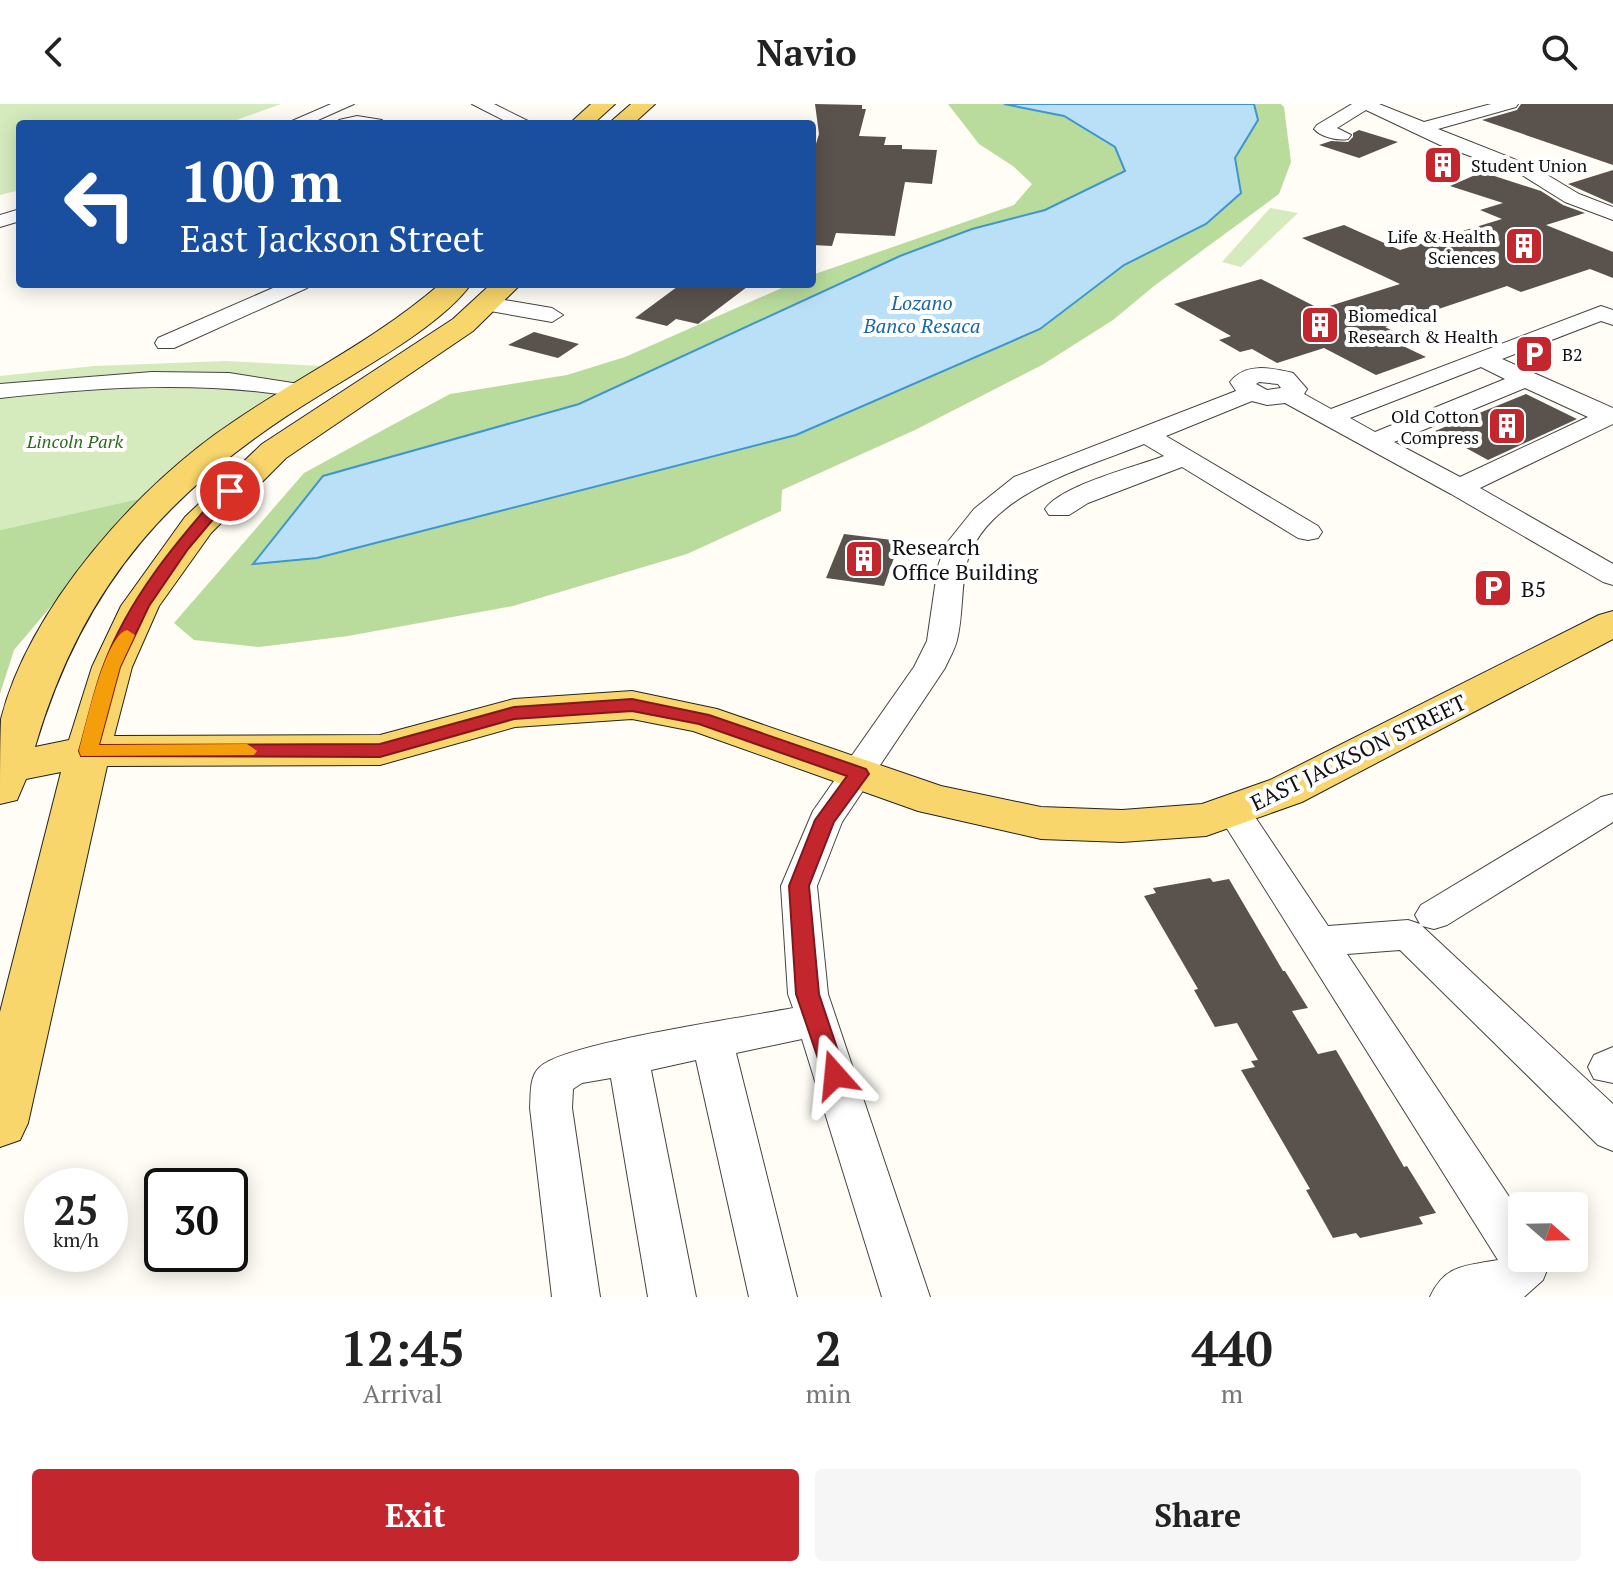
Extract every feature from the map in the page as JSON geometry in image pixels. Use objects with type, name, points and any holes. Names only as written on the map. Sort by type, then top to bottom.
[{"type":"main road","points":[[585,120],[604,104]]},
{"type":"main road","points":[[624,120],[644,104]]},
{"type":"main road","points":[[4,781],[21,721],[51,647],[79,599],[120,545],[195,468],[241,431],[383,342],[437,303],[484,291]]},
{"type":"main road","points":[[0,1123],[88,751],[112,667],[140,606],[166,566],[230,491],[274,451],[435,344],[484,291]]},
{"type":"main road","points":[[304,391],[344,402]]},
{"type":"main road","name":"EAST JACKSON STREET","points":[[4,781],[88,751],[380,750],[514,713],[632,705],[702,719],[934,800],[1041,823],[1122,826],[1206,820],[1286,791],[1613,623]]},
{"type":"street","points":[[304,120],[346,104]]},
{"type":"street","points":[[480,104],[516,120]]},
{"type":"street","points":[[1342,135],[1323,129],[1365,104],[1446,141],[1528,171],[1572,198],[1613,214]]},
{"type":"street","points":[[1423,128],[1510,104]]},
{"type":"street","points":[[166,343],[291,288]]},
{"type":"street","points":[[484,291],[552,315]]},
{"type":"street","points":[[1329,418],[1601,313],[1613,318]]},
{"type":"street","points":[[1482,359],[1610,416]]},
{"type":"street","points":[[0,391],[92,381],[218,378],[304,391]]},
{"type":"street","points":[[1372,442],[1525,379]]},
{"type":"street","points":[[906,1297],[808,994],[799,886],[825,820],[929,668],[942,641],[952,566],[960,544],[984,515],[1023,483],[1145,434],[1252,393],[1271,397],[1288,395],[1460,488],[1613,576]]},
{"type":"street","points":[[1460,488],[1523,455],[1610,416]]},
{"type":"street","points":[[1145,434],[1308,532]]},
{"type":"street","points":[[1059,509],[1079,497],[1183,458]]},
{"type":"street","points":[[1434,915],[1613,806]]},
{"type":"street","points":[[1233,811],[1508,1235]]},
{"type":"street","points":[[1318,942],[1408,935],[1613,1132]]},
{"type":"street","points":[[576,1297],[551,1108],[553,1080],[572,1068],[817,1020]]},
{"type":"street","points":[[712,1040],[773,1297]]},
{"type":"street","points":[[628,1057],[672,1297]]},
{"type":"street","points":[[1454,1297],[1462,1289],[1511,1280],[1519,1272]]},
{"type":"green space","points":[[0,104],[281,104],[236,120],[16,120],[16,191],[0,195]]},
{"type":"green space","points":[[948,104],[1004,104],[1064,116],[1115,147],[1126,171],[1045,210],[972,229],[900,256],[579,404],[323,476],[1040,329],[1124,265],[1206,224],[1241,193],[1235,158],[1258,121],[1254,104],[1281,104],[1284,107],[1291,162],[1279,194],[1113,320],[1042,365],[915,430],[782,490],[781,511],[687,554],[513,606],[348,636],[259,647],[194,640],[174,623],[304,473],[450,394],[567,375],[625,357],[782,288],[816,288],[816,274],[1014,205],[1032,184],[1013,166],[979,144]]},
{"type":"green space","points":[[1270,208],[1298,213],[1241,267],[1222,262]]},
{"type":"green space","name":"Lincoln Park","points":[[225,361],[321,366],[209,439],[143,498],[0,530],[0,376],[94,366]]},
{"type":"green space","points":[[143,498],[14,650],[0,694],[0,530]]},
{"type":"water","name":"Lozano Banco Resaca","points":[[1004,104],[1254,104],[1258,120],[1235,158],[1241,193],[1206,224],[1124,265],[1040,329],[796,435],[317,558],[253,564],[323,476],[579,404],[900,256],[972,229],[1045,210],[1125,171],[1115,147],[1064,116]]},
{"type":"building","points":[[815,104],[862,105],[862,109],[866,109],[859,136],[886,137],[884,145],[902,145],[902,149],[937,150],[932,184],[905,182],[895,236],[836,233],[832,246],[816,245],[816,144],[819,134]]},
{"type":"building","points":[[1521,104],[1613,104],[1613,165],[1482,120],[1517,110]]},
{"type":"building","points":[[1359,130],[1398,142],[1359,158],[1319,145],[1331,141],[1348,142]]},
{"type":"building","points":[[1613,170],[1613,204],[1568,184]]},
{"type":"building","points":[[1482,172],[1541,191],[1563,205],[1585,213],[1546,225],[1613,252],[1613,278],[1590,269],[1521,292],[1507,286],[1385,327],[1413,341],[1401,345],[1426,357],[1376,375],[1324,348],[1277,363],[1252,349],[1240,352],[1219,340],[1231,336],[1174,304],[1261,279],[1320,309],[1400,284],[1302,238],[1344,225],[1400,250],[1502,219],[1480,210],[1503,203],[1450,186]]},
{"type":"building","points":[[676,288],[746,288],[698,324],[676,319],[667,326],[635,318]]},
{"type":"building","points":[[534,332],[579,344],[558,358],[508,345]]},
{"type":"building","name":"Old Cotton Compress","points":[[1526,394],[1577,419],[1488,460],[1435,431]]},
{"type":"building","name":"Research Office Building","points":[[844,534],[900,541],[884,586],[826,578]]},
{"type":"building","points":[[1210,878],[1213,882],[1229,879],[1308,1008],[1292,1011],[1318,1054],[1336,1050],[1404,1167],[1407,1166],[1436,1213],[1419,1217],[1423,1224],[1360,1238],[1356,1233],[1333,1238],[1306,1190],[1310,1189],[1241,1070],[1255,1067],[1251,1061],[1258,1060],[1237,1023],[1215,1027],[1194,990],[1198,989],[1144,896],[1156,893],[1153,888]]},
{"type":"slow traffic","points":[[127,635],[112,667],[88,751],[247,751]]},
{"type":"place","name":"Student Union","points":[[1443,165]]},
{"type":"place","name":"Life & Health Sciences","points":[[1524,246]]},
{"type":"place","name":"Biomedical Research & Health","points":[[1320,325]]},
{"type":"place","name":"B2","points":[[1534,354]]},
{"type":"place","name":"Old Cotton Compress","points":[[1507,426]]},
{"type":"place","name":"Research Office Building","points":[[864,559]]},
{"type":"place","name":"B5","points":[[1493,588]]},
{"type":"route","points":[[230,491],[182,545],[140,606],[112,667],[88,751],[380,750],[514,713],[632,705],[702,719],[859,774],[825,820],[799,886],[808,994],[835,1075]]}]
